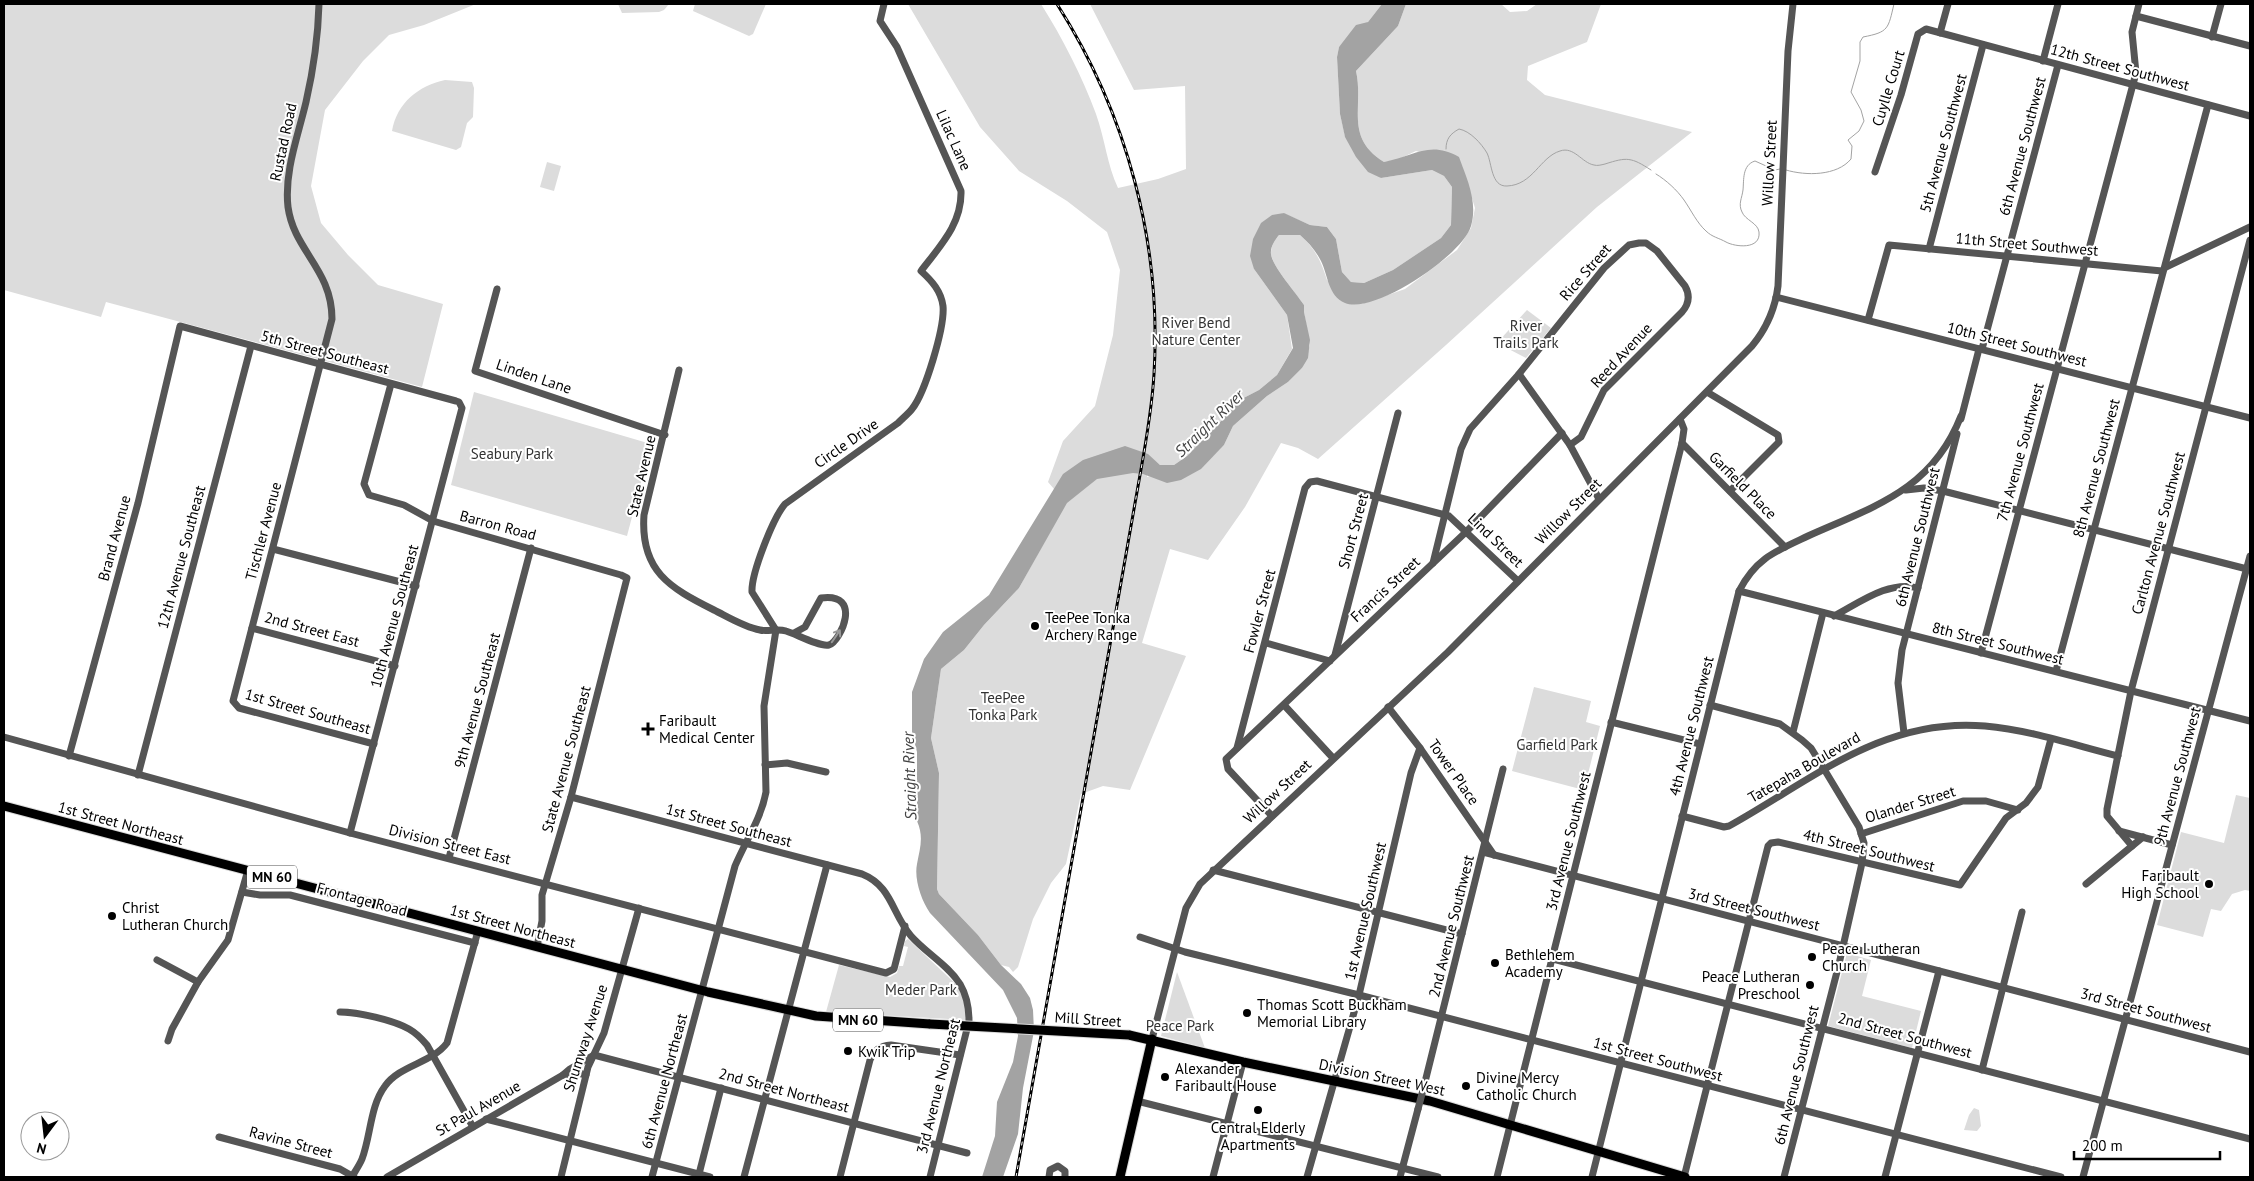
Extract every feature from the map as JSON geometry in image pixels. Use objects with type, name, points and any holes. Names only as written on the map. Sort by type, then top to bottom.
[{"type":"main road","name":"1st Street Northeast","points":[[4,806],[620,970],[788,1011],[838,1019],[1022,1029]]},
{"type":"main road","name":"Mill Street","points":[[1022,1029],[1129,1035],[1152,1039]]},
{"type":"main road","points":[[1120,1177],[1152,1039],[1243,1062]]},
{"type":"main road","name":"Division Street West","points":[[1243,1062],[1430,1101],[1684,1177]]},
{"type":"street","name":"Rustad Road","points":[[319,4],[317,51],[289,172],[287,194],[291,222],[297,236],[320,272],[330,294],[332,319],[322,365]]},
{"type":"street","name":"Lilac Lane","points":[[884,4],[880,21],[897,46],[961,191],[961,201],[954,226],[922,271]]},
{"type":"street","name":"Willow Street","points":[[1152,1039],[1190,899],[1200,884],[1448,652],[1707,392],[1760,336],[1772,316],[1776,297],[1789,44],[1793,4]]},
{"type":"street","points":[[1940,33],[1948,4]]},
{"type":"street","points":[[2043,61],[2058,4]]},
{"type":"street","name":"7th Avenue Southwest","points":[[1981,653],[2133,84],[2136,67],[2132,32],[2139,4]]},
{"type":"street","points":[[2212,36],[2221,4]]},
{"type":"street","points":[[2136,16],[2250,46]]},
{"type":"street","name":"Cuylle Court","points":[[1875,172],[1901,95],[1918,34],[1921,30],[1926,29],[1984,45]]},
{"type":"street","name":"12th Street Southwest","points":[[1984,45],[2250,116]]},
{"type":"street","name":"5th Avenue Southwest","points":[[1929,249],[1984,45]]},
{"type":"street","name":"6th Avenue Southwest","points":[[1904,733],[1898,683],[1902,650],[1961,416],[2058,65]]},
{"type":"street","name":"8th Avenue Southwest","points":[[2056,671],[2208,105]]},
{"type":"street","points":[[2164,269],[2250,227]]},
{"type":"street","name":"Carlton Avenue Southwest","points":[[2132,846],[2107,816],[2118,756],[2131,690],[2250,240]]},
{"type":"street","name":"Rice Street","points":[[1432,563],[1465,438],[1477,420],[1519,374],[1604,268],[1625,248],[1634,243],[1646,243],[1652,246],[1685,286],[1688,296],[1686,307],[1682,312]]},
{"type":"street","name":"11th Street Southwest","points":[[1868,320],[1889,245],[2085,264],[2164,269]]},
{"type":"street","name":"Circle Drive","points":[[776,630],[755,598],[752,585],[779,511],[796,495],[898,423],[913,408],[930,369],[938,339],[943,308],[940,294],[933,282],[922,271]]},
{"type":"street","name":"Linden Lane","points":[[496,289],[475,371],[665,435]]},
{"type":"street","name":"10th Street Southwest","points":[[1776,297],[2250,418]]},
{"type":"street","name":"Reed Avenue","points":[[1570,445],[1581,437],[1604,390],[1682,312]]},
{"type":"street","name":"5th Street Southeast","points":[[180,326],[456,401],[461,405]]},
{"type":"street","name":"Brand Avenue","points":[[69,756],[138,503],[180,326]]},
{"type":"street","name":"12th Avenue Southeast","points":[[138,775],[250,346]]},
{"type":"street","name":"Tischler Avenue","points":[[234,705],[234,698],[252,628],[322,365]]},
{"type":"street","name":"State Avenue","points":[[679,370],[644,521],[646,546],[654,566],[667,582],[688,597],[760,631],[776,630],[794,633],[822,645],[834,641],[847,617],[845,606],[840,600],[831,597],[821,598],[805,627],[794,633]]},
{"type":"street","points":[[1519,374],[1570,445],[1599,499]]},
{"type":"street","name":"Barron Road","points":[[391,384],[364,484],[366,491],[373,496],[404,505],[433,522],[531,548],[627,578]]},
{"type":"street","points":[[1707,392],[1780,438],[1779,442],[1730,491]]},
{"type":"street","name":"10th Avenue Southeast","points":[[350,833],[433,522],[462,408],[461,405]]},
{"type":"street","name":"Short Street","points":[[1332,658],[1398,414]]},
{"type":"street","name":"4th Avenue Southwest","points":[[1592,1177],[1642,982],[1660,899],[1739,591],[1753,569],[1773,552],[1883,503],[1916,481],[1938,458],[1956,431],[1961,416]]},
{"type":"street","name":"3rd Avenue Southwest","points":[[1497,1177],[1682,443],[1684,428],[1680,419]]},
{"type":"street","name":"Francis Street","points":[[1272,816],[1228,769],[1225,762],[1237,748],[1466,531],[1562,433]]},
{"type":"street","name":"Garfield Place","points":[[1682,443],[1785,547]]},
{"type":"street","name":"Lind Street","points":[[1310,482],[1317,481],[1454,519],[1518,581]]},
{"type":"street","name":"Fowler Street","points":[[1237,748],[1305,488],[1310,482]]},
{"type":"street","points":[[1903,491],[1924,488],[1943,491],[2247,569]]},
{"type":"street","name":"9th Avenue Southeast","points":[[449,858],[531,548]]},
{"type":"street","points":[[273,549],[416,586]]},
{"type":"street","name":"9th Avenue Southwest","points":[[2083,1177],[2250,556]]},
{"type":"street","name":"State Avenue Southeast","points":[[537,947],[542,921],[542,895],[571,797],[627,578]]},
{"type":"street","points":[[1834,616],[1887,589],[1903,586],[1918,588]]},
{"type":"street","name":"8th Street Southwest","points":[[1739,591],[2250,721]]},
{"type":"street","points":[[1793,732],[1823,613]]},
{"type":"street","name":"2nd Street East","points":[[252,628],[395,666]]},
{"type":"street","name":"6th Avenue Northeast","points":[[652,1177],[735,866],[764,805],[766,765],[764,706],[776,630]]},
{"type":"street","points":[[1266,643],[1332,658]]},
{"type":"street","name":"1st Street Southeast","points":[[234,705],[239,708],[374,744]]},
{"type":"street","points":[[1284,705],[1333,758]]},
{"type":"street","points":[[1710,705],[1763,719],[1793,732],[1811,748],[1861,834]]},
{"type":"street","name":"Tower Place","points":[[1388,707],[1420,748],[1494,855]]},
{"type":"street","points":[[1611,722],[1700,744]]},
{"type":"street","name":"Tatepaha Boulevard","points":[[1682,816],[1719,826],[1729,826],[1863,748],[1904,733],[1944,726],[1984,726],[2051,739],[2118,756]]},
{"type":"street","name":"Division Street East","points":[[4,737],[350,833],[886,973],[894,969],[905,926]]},
{"type":"street","points":[[1997,804],[2006,818],[2026,803],[2038,787],[2051,739]]},
{"type":"street","name":"1st Avenue Southwest","points":[[1307,1177],[1359,995],[1411,774],[1420,748]]},
{"type":"street","points":[[766,765],[787,764],[826,772]]},
{"type":"street","name":"2nd Avenue Southwest","points":[[1400,1177],[1442,1017],[1503,769]]},
{"type":"street","name":"1st Street Southeast","points":[[571,797],[862,874],[879,884],[905,926]]},
{"type":"street","name":"Olander Street","points":[[1861,834],[1963,801],[1974,800],[2018,810]]},
{"type":"street","name":"4th Street Southwest","points":[[1748,922],[1768,846],[1771,843],[1778,842],[1960,885],[2006,818]]},
{"type":"street","points":[[2119,831],[2172,845]]},
{"type":"street","name":"6th Avenue Southwest","points":[[1784,1177],[1843,946],[1862,863],[1864,853],[1861,834]]},
{"type":"street","points":[[2086,884],[2143,837]]},
{"type":"street","name":"3rd Street Southwest","points":[[1483,852],[2250,1052]]},
{"type":"street","points":[[744,1177],[827,865]]},
{"type":"street","points":[[168,1041],[198,982],[228,940],[248,870]]},
{"type":"street","points":[[1213,870],[1462,934]]},
{"type":"street","name":"Frontage Road","points":[[242,892],[260,895],[290,894],[475,943]]},
{"type":"street","name":"Shumway Avenue","points":[[560,1177],[586,1075],[604,1033],[620,970],[639,908]]},
{"type":"street","points":[[1982,1070],[2022,912]]},
{"type":"street","points":[[1684,1177],[1748,922]]},
{"type":"street","name":"3rd Avenue Northeast","points":[[905,926],[910,934],[957,980],[968,1001],[969,1021],[930,1177]]},
{"type":"street","points":[[353,1176],[362,1160],[376,1103],[385,1084],[397,1074],[441,1050],[449,1038],[478,931]]},
{"type":"street","points":[[1140,937],[1177,950]]},
{"type":"street","name":"1st Street Southwest","points":[[1177,950],[1359,995],[2062,1177]]},
{"type":"street","name":"2nd Street Southwest","points":[[1553,958],[2250,1139]]},
{"type":"street","points":[[157,960],[198,982]]},
{"type":"street","points":[[1885,1177],[1939,971]]},
{"type":"street","points":[[340,1012],[350,1012],[400,1024],[419,1036],[432,1054],[473,1127]]},
{"type":"street","points":[[840,1177],[870,1060],[879,1048],[892,1045],[960,1055]]},
{"type":"street","points":[[563,1076],[570,1069],[594,1055]]},
{"type":"street","name":"2nd Street Northeast","points":[[594,1055],[967,1154]]},
{"type":"street","points":[[1214,1177],[1243,1062]]},
{"type":"street","name":"St Paul Avenue","points":[[387,1177],[563,1076],[578,1073],[586,1075]]},
{"type":"street","points":[[699,1174],[721,1088]]},
{"type":"street","points":[[1137,1101],[1438,1177]]},
{"type":"street","points":[[486,1119],[710,1177]]},
{"type":"street","name":"Ravine Street","points":[[219,1137],[340,1169],[353,1176]]},
{"type":"street","points":[[1048,1177],[1050,1170],[1058,1166],[1064,1170],[1065,1177]]},
{"type":"green space","points":[[4,4],[476,4],[424,25],[389,35],[363,61],[325,110],[311,186],[321,223],[348,255],[378,285],[443,304],[422,387],[106,302],[101,317],[4,290]]},
{"type":"green space","points":[[618,4],[669,4],[664,10],[659,12],[622,13]]},
{"type":"green space","points":[[695,4],[766,4],[753,34],[749,36],[693,11]]},
{"type":"green space","points":[[908,4],[1041,4],[1072,58],[1091,100],[1118,188],[1158,179],[1186,169],[1185,86],[1134,90],[1090,4],[1382,4],[1368,22],[1339,47],[1337,57],[1340,114],[1345,136],[1381,178],[1432,170],[1444,176],[1452,187],[1451,225],[1441,238],[1393,270],[1364,283],[1351,282],[1342,272],[1336,239],[1327,227],[1310,225],[1283,213],[1254,269],[1287,315],[1292,349],[1277,375],[1259,390],[1232,404],[1221,421],[1187,456],[1174,465],[1160,465],[1148,455],[1147,477],[1213,456],[1224,445],[1233,426],[1267,396],[1288,382],[1302,368],[1310,345],[1304,305],[1272,258],[1272,248],[1279,235],[1300,235],[1317,255],[1327,280],[1362,304],[1405,289],[1457,250],[1471,228],[1475,208],[1462,166],[1416,151],[1397,160],[1384,162],[1364,142],[1360,132],[1356,71],[1398,26],[1406,4],[1501,4],[1510,12],[1527,11],[1537,4],[1601,4],[1587,42],[1528,66],[1527,80],[1545,95],[1692,132],[1597,207],[1318,459],[1298,448],[1281,443],[1245,507],[1208,560],[1170,549],[1142,643],[1186,656],[1130,790],[1103,786],[1081,794],[1066,864],[1051,883],[1033,919],[1018,967],[1013,972],[1009,967],[1001,965],[978,935],[939,894],[937,889],[939,773],[931,738],[941,669],[964,650],[984,625],[1019,588],[1066,503],[1048,482],[1063,441],[1095,406],[1113,335],[1120,270],[1107,232],[1067,201],[1019,171],[980,127]]},
{"type":"green space","points":[[445,80],[472,82],[474,88],[473,117],[467,123],[461,147],[456,150],[392,131],[399,112],[410,97],[426,87]]},
{"type":"green space","points":[[547,162],[561,166],[554,191],[540,187]]},
{"type":"green space","name":"River Trails Park","points":[[1527,310],[1551,328],[1526,358],[1497,343]]},
{"type":"green space","name":"Seabury Park","points":[[474,392],[651,444],[627,536],[451,485]]},
{"type":"green space","name":"Garfield Park","points":[[1534,687],[1591,701],[1586,722],[1600,726],[1584,790],[1512,771]]},
{"type":"green space","points":[[2236,795],[2250,798],[2250,891],[2245,890],[2232,894],[2221,911],[2211,909],[2203,937],[2157,925],[2181,832],[2224,843]]},
{"type":"green space","name":"Meder Park","points":[[908,939],[959,987],[965,1002],[966,1020],[826,1012],[839,965],[890,977],[897,973],[899,966],[903,966],[908,947],[904,946],[905,941]]},
{"type":"green space","points":[[1847,953],[1871,960],[1862,996],[1921,1011],[1912,1048],[1828,1026]]},
{"type":"green space","name":"Peace Park","points":[[1177,972],[1205,1048],[1161,1036]]},
{"type":"green space","points":[[1974,1108],[1979,1110],[1981,1126],[1977,1131],[1964,1130],[1969,1115]]},
{"type":"shaded area","points":[[1382,4],[1406,4],[1398,26],[1356,71],[1360,132],[1364,142],[1372,152],[1384,162],[1430,150],[1448,152],[1459,157],[1471,191],[1473,208],[1471,226],[1464,238],[1452,252],[1416,280],[1396,292],[1376,300],[1358,304],[1345,303],[1339,300],[1329,285],[1319,257],[1300,235],[1279,235],[1271,249],[1272,259],[1304,305],[1310,340],[1308,358],[1302,368],[1288,382],[1267,396],[1233,426],[1224,445],[1201,469],[1181,480],[1167,483],[1143,474],[1133,473],[1097,479],[1067,503],[1019,588],[984,625],[964,650],[941,669],[931,738],[939,773],[937,889],[939,894],[978,935],[1001,965],[1021,984],[1030,998],[1033,1010],[1034,1031],[1023,1088],[1018,1134],[1003,1177],[982,1177],[995,1136],[997,1102],[1013,1062],[1018,1036],[1017,1018],[1003,990],[930,913],[919,889],[916,870],[921,837],[917,821],[917,752],[912,732],[912,692],[924,659],[943,632],[989,595],[1063,474],[1083,460],[1125,446],[1148,454],[1160,465],[1174,465],[1187,456],[1221,421],[1232,404],[1259,390],[1277,375],[1293,348],[1287,315],[1254,269],[1250,256],[1253,239],[1261,223],[1272,215],[1284,213],[1310,225],[1327,227],[1336,239],[1342,272],[1351,282],[1364,283],[1393,270],[1441,238],[1451,225],[1452,187],[1444,176],[1432,170],[1381,178],[1368,172],[1356,157],[1345,137],[1340,114],[1337,57],[1339,47],[1356,25],[1368,22]]},
{"type":"waterway","points":[[1786,170],[1812,174],[1830,172],[1845,165],[1851,159],[1852,146],[1848,140],[1859,131],[1864,121],[1861,110],[1851,92],[1860,61],[1860,42],[1863,37],[1878,33],[1886,28],[1894,4]]},
{"type":"waterway","points":[[1446,149],[1449,137],[1453,133],[1459,129],[1467,132],[1487,153],[1495,179],[1498,183],[1507,186],[1523,181],[1553,154],[1565,150],[1574,153],[1590,164],[1602,165],[1624,159],[1638,163],[1651,170]]},
{"type":"waterway","points":[[1656,174],[1678,193],[1708,233],[1730,244],[1747,246],[1756,242],[1759,238],[1759,232],[1741,209],[1740,204],[1746,169],[1755,161],[1775,170],[1780,169]]},
{"type":"railway","points":[[1016,1177],[1144,450],[1154,374],[1155,325],[1152,277],[1145,229],[1135,182],[1121,135],[1103,90],[1082,46],[1057,4]]},
{"type":"place","name":"TeePee Tonka Archery Range","points":[[1035,626]]},
{"type":"place","name":"Faribault Medical Center","points":[[648,729]]},
{"type":"place","name":"Faribault High School","points":[[2209,884]]},
{"type":"place","name":"Christ Lutheran Church","points":[[112,916]]},
{"type":"place","name":"Peace Lutheran Church","points":[[1812,957]]},
{"type":"place","name":"Bethlehem Academy","points":[[1495,963]]},
{"type":"place","name":"Peace Lutheran Preschool","points":[[1810,985]]},
{"type":"place","name":"Thomas Scott Buckham Memorial Library","points":[[1247,1013]]},
{"type":"place","name":"Kwik Trip","points":[[848,1051]]},
{"type":"place","name":"Alexander Faribault House","points":[[1165,1077]]},
{"type":"place","name":"Divine Mercy Catholic Church","points":[[1466,1086]]},
{"type":"place","name":"Central Elderly Apartments","points":[[1258,1110]]},
{"type":"park label","name":"River Bend Nature Center","points":[[1196,330]]},
{"type":"park label","name":"TeePee Tonka Park","points":[[1003,706]]},
{"type":"water label","name":"Straight River","points":[[1209,423]]},
{"type":"water label","name":"Straight River","points":[[909,776]]}]
